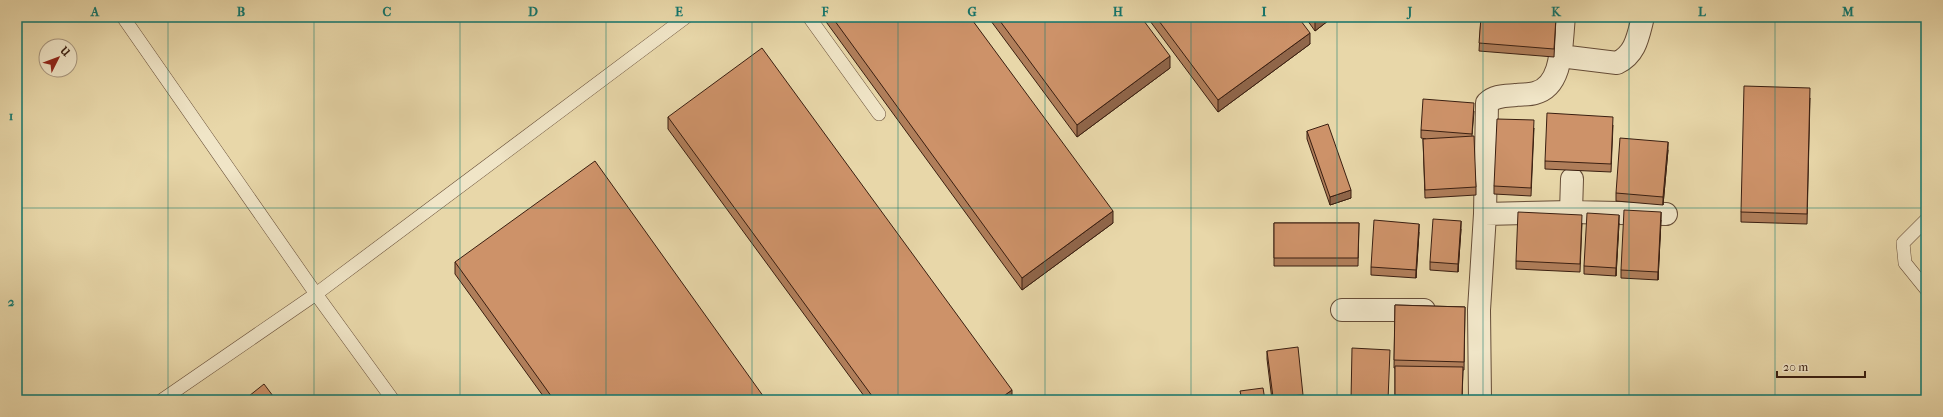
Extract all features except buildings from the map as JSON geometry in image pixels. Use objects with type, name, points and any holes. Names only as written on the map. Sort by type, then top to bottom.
[{"type":"street","points":[[1480,400],[1479,310],[1486,214],[1487,102],[1496,97],[1535,93],[1546,88],[1552,81],[1558,68],[1564,17]]},
{"type":"street","points":[[1560,56],[1617,64],[1633,51],[1643,17]]},
{"type":"street","points":[[1571,212],[1572,179]]},
{"type":"street","points":[[1486,214],[1571,212],[1666,214]]},
{"type":"street","points":[[1342,310],[1479,310]]},
{"type":"lane","points":[[123,17],[316,294],[393,400]]},
{"type":"lane","points":[[162,400],[316,294],[686,17]]},
{"type":"lane","points":[[809,17],[879,114]]},
{"type":"lane","points":[[1926,220],[1903,243],[1905,263],[1926,289]]}]
